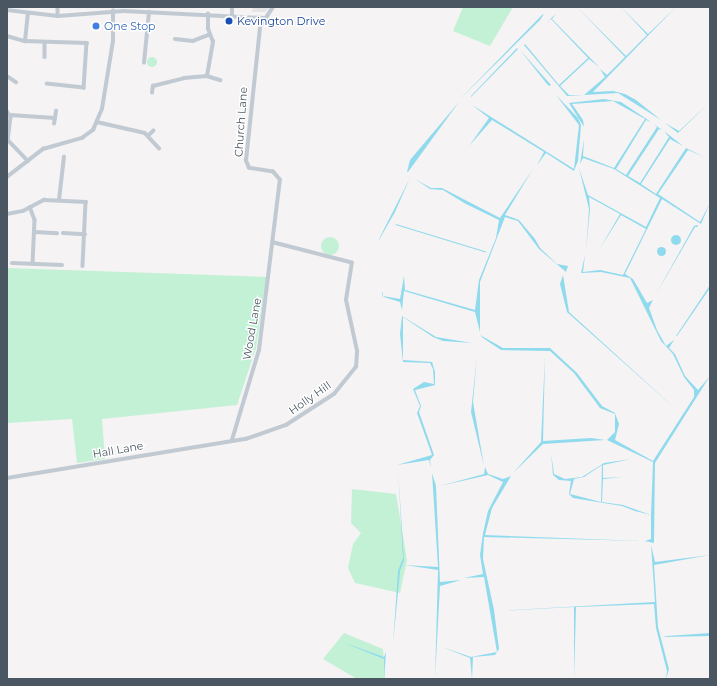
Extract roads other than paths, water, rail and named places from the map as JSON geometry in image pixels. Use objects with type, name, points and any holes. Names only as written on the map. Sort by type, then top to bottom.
[{"type":"street","points":[[58,7],[58,16]]},
{"type":"street","points":[[134,12],[135,7]]},
{"type":"street","points":[[232,7],[232,15]]},
{"type":"street","name":"Church Lane","points":[[273,7],[264,18],[253,81],[246,161],[249,168],[273,172],[280,180],[274,243]]},
{"type":"street","points":[[7,10],[28,14],[58,16],[113,11],[232,15],[264,18]]},
{"type":"street","points":[[7,177],[50,146],[86,136],[97,122],[113,41],[113,11]]},
{"type":"street","points":[[144,63],[149,12]]},
{"type":"street","points":[[25,41],[28,14]]},
{"type":"street","points":[[208,14],[209,35],[214,42],[208,76]]},
{"type":"street","points":[[175,39],[193,41],[209,35]]},
{"type":"street","points":[[7,36],[25,41],[87,43],[84,88]]},
{"type":"street","points":[[46,42],[46,57]]},
{"type":"street","points":[[140,56],[145,57]]},
{"type":"street","points":[[11,79],[14,75]]},
{"type":"street","points":[[7,76],[16,82]]},
{"type":"street","points":[[152,93],[153,86],[208,76],[220,80]]},
{"type":"street","points":[[52,80],[49,84],[89,88]]},
{"type":"street","points":[[7,111],[10,114],[55,118]]},
{"type":"street","points":[[54,124],[56,111]]},
{"type":"street","points":[[10,114],[8,140],[28,161]]},
{"type":"street","points":[[97,122],[149,135],[159,148]]},
{"type":"street","points":[[149,135],[153,131]]},
{"type":"street","points":[[59,200],[60,178],[64,157]]},
{"type":"street","points":[[7,214],[30,207],[44,200],[86,202],[83,266]]},
{"type":"street","points":[[30,207],[35,232],[33,264]]},
{"type":"street","points":[[35,232],[57,233]]},
{"type":"street","points":[[63,233],[85,234]]},
{"type":"street","name":"Holly Hill","points":[[232,440],[246,439],[286,425],[334,394],[354,373],[357,351],[346,300],[352,263],[274,243]]},
{"type":"street","name":"Wood Lane","points":[[232,440],[259,350],[274,243]]},
{"type":"street","points":[[12,263],[62,265]]},
{"type":"street","name":"Hall Lane","points":[[7,478],[232,440]]},
{"type":"water","points":[[577,7],[626,56],[647,35],[621,7],[648,34],[676,7],[593,92],[613,91],[625,94],[636,100],[661,120],[618,93],[584,95],[605,77],[600,69],[607,75],[625,57]]},
{"type":"water","points":[[544,14],[540,20],[459,100],[542,15]]},
{"type":"water","points":[[556,14],[552,19],[599,67],[589,59],[560,86],[569,95],[583,95],[567,96],[524,45],[525,44],[559,85],[588,58],[551,19],[547,22]]},
{"type":"water","points":[[517,48],[518,49],[471,97],[471,96]]},
{"type":"water","points":[[520,50],[551,85],[549,86],[547,84]]},
{"type":"water","points":[[556,95],[578,118],[581,125],[578,161],[574,171],[546,153],[537,165],[544,152],[492,120],[469,146],[489,118],[472,105],[574,169],[579,125]]},
{"type":"water","points":[[604,99],[621,102],[651,122],[646,120],[616,169],[626,175],[657,127],[654,124],[662,130],[659,129],[628,176],[640,183],[669,137],[664,131],[683,146],[670,139],[641,184],[656,194],[686,148],[704,157],[688,150],[658,194],[700,222],[710,203],[701,224],[662,199],[625,274],[633,279],[647,303],[653,300],[649,308],[657,330],[666,346],[674,340],[669,348],[675,354],[685,376],[698,390],[710,376],[655,463],[654,543],[645,541],[651,539],[653,462],[607,440],[615,432],[615,414],[600,408],[574,373],[550,351],[501,350],[480,335],[503,348],[550,348],[577,373],[602,406],[615,413],[619,424],[615,440],[653,461],[694,397],[694,390],[684,377],[673,354],[661,341],[630,278],[601,272],[581,273],[585,255],[583,272],[600,270],[623,275],[646,229],[621,215],[599,250],[620,214],[589,197],[590,209],[586,251],[589,209],[579,168],[588,195],[646,227],[660,198],[614,169],[583,158],[580,164],[584,139],[583,156],[614,168],[645,119],[613,101],[572,104],[583,120],[584,127],[569,103]]},
{"type":"water","points":[[459,102],[408,172],[407,172],[410,160]]},
{"type":"water","points":[[710,102],[678,133],[665,123],[679,131]]},
{"type":"water","points":[[533,169],[505,215],[519,220],[535,239],[540,248],[557,264],[568,266],[566,272],[539,249],[518,221],[505,217],[480,282],[480,332],[475,312],[404,291],[402,310],[400,302],[383,296],[400,299],[404,276],[405,290],[475,310],[479,280],[496,238],[499,220],[466,204],[443,190],[430,189],[415,179],[431,188],[442,188],[500,218]]},
{"type":"water","points":[[410,178],[395,212],[379,240],[379,239]]},
{"type":"water","points":[[396,224],[486,251],[486,252]]},
{"type":"water","points":[[697,225],[698,227],[695,227],[655,296],[694,226]]},
{"type":"water","points":[[674,235],[678,235],[680,236],[680,244],[674,245],[671,242],[671,238]]},
{"type":"water","points":[[661,246],[666,251],[661,256],[656,251]]},
{"type":"water","points":[[563,275],[569,312],[679,412],[567,312],[560,284]]},
{"type":"water","points":[[710,285],[710,288],[676,336]]},
{"type":"water","points":[[402,316],[436,337],[472,343],[443,341],[433,337],[403,317],[403,360],[432,362],[435,372],[435,385],[415,390],[421,406],[419,412],[434,455],[430,460],[431,468],[429,460],[397,465],[432,455],[417,413],[420,406],[413,389],[424,382],[434,384],[433,369],[430,363],[403,362],[400,334]]},
{"type":"water","points":[[477,356],[473,402],[484,466],[471,412]]},
{"type":"water","points":[[545,356],[543,441],[591,438],[605,440],[543,444],[513,473],[541,442]]},
{"type":"water","points":[[551,453],[554,474],[565,479],[582,477],[604,463],[631,459],[603,465],[603,478],[623,477],[603,479],[602,502],[623,505],[651,515],[622,506],[573,498],[569,494],[571,481],[559,480],[553,475]],"holes":[[[602,465],[601,502],[570,494],[574,479],[584,477]]]},
{"type":"water","points":[[485,467],[488,474],[503,479],[511,476],[492,508],[485,535],[642,541],[484,537],[483,559],[494,610],[499,649],[497,652],[484,577],[464,578],[483,574],[480,555],[483,533],[488,511],[503,482],[488,475],[440,486],[484,474]]},
{"type":"water","points":[[398,469],[404,560],[400,571],[393,644],[398,571],[403,558]]},
{"type":"water","points":[[432,473],[436,486],[440,582],[461,580],[440,586],[435,679],[438,570],[405,565],[438,567]]},
{"type":"water","points":[[651,545],[655,562],[710,555],[654,565],[658,627],[669,669],[666,679],[667,671],[656,628],[654,604],[576,607],[574,679],[574,607],[497,611],[655,602]]},
{"type":"water","points":[[710,633],[710,636],[663,637],[667,636]]},
{"type":"water","points":[[342,642],[384,657],[386,652],[384,679],[384,659]]},
{"type":"water","points":[[442,647],[471,657],[497,652],[495,655],[473,657],[472,679],[470,658]]},
{"type":"place","name":"Kevington Drive","points":[[229,21]]},
{"type":"place","name":"One Stop","points":[[96,26]]}]
